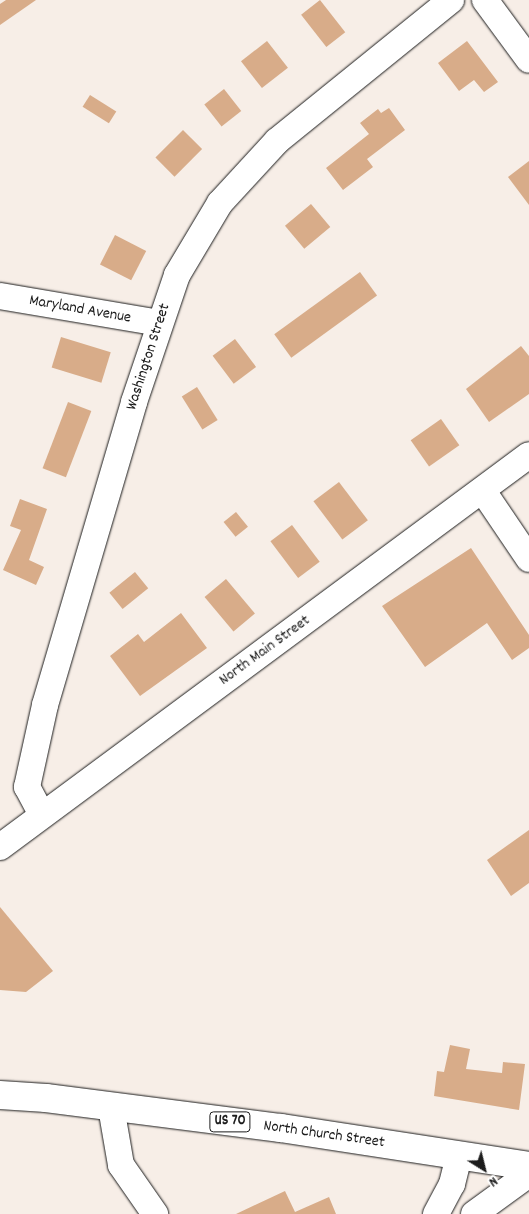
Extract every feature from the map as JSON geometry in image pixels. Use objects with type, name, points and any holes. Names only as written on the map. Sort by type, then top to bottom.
[{"type":"main road","name":"North Church Street","points":[[0,1095],[111,1107],[529,1166]]},
{"type":"street","name":"Washington Street","points":[[42,815],[27,787],[30,765],[82,576],[159,323],[193,245],[242,177],[277,141],[452,0]]},
{"type":"street","points":[[485,0],[529,60]]},
{"type":"street","name":"Maryland Avenue","points":[[0,296],[159,323]]},
{"type":"street","name":"North Main Street","points":[[0,847],[483,492],[529,455]]},
{"type":"street","points":[[483,492],[529,559]]},
{"type":"street","points":[[111,1107],[121,1165],[155,1214]]},
{"type":"street","points":[[436,1214],[452,1184],[460,1156]]},
{"type":"street","points":[[474,1214],[529,1174]]},
{"type":"building","points":[[6,0],[36,0],[0,25],[0,4]]},
{"type":"building","points":[[320,0],[345,32],[326,47],[301,15]]},
{"type":"building","points":[[267,41],[288,68],[262,88],[241,61]]},
{"type":"building","points":[[467,41],[498,82],[484,92],[474,80],[459,91],[438,63]]},
{"type":"building","points":[[224,89],[241,111],[222,126],[204,104]]},
{"type":"building","points":[[90,95],[116,111],[109,123],[83,107]]},
{"type":"building","points":[[389,108],[405,130],[367,159],[373,167],[343,190],[326,168],[369,134],[360,123],[378,109],[381,113]]},
{"type":"building","points":[[183,130],[202,149],[175,177],[155,158]]},
{"type":"building","points":[[529,161],[529,205],[508,177]]},
{"type":"building","points":[[311,204],[330,227],[304,249],[285,226]]},
{"type":"building","points":[[115,235],[146,251],[131,280],[100,264]]},
{"type":"building","points":[[360,272],[377,295],[291,358],[274,334]]},
{"type":"building","points":[[61,337],[111,352],[101,383],[52,368]]},
{"type":"building","points":[[235,339],[256,367],[234,384],[213,356]]},
{"type":"building","points":[[521,346],[529,356],[529,394],[489,422],[466,389]]},
{"type":"building","points":[[197,387],[218,420],[202,430],[182,397]]},
{"type":"building","points":[[68,402],[91,411],[66,477],[43,468]]},
{"type":"building","points":[[441,419],[459,445],[429,466],[411,440]]},
{"type":"building","points":[[339,482],[368,520],[342,540],[313,501]]},
{"type":"building","points":[[20,499],[47,509],[29,560],[44,567],[36,585],[3,570],[21,530],[10,526]]},
{"type":"building","points":[[236,512],[248,527],[236,537],[224,522]]},
{"type":"building","points":[[292,525],[320,562],[298,578],[270,541]]},
{"type":"building","points":[[471,548],[529,635],[529,648],[512,660],[487,623],[425,667],[382,606]]},
{"type":"building","points":[[135,572],[148,588],[123,609],[109,593]]},
{"type":"building","points":[[226,579],[255,613],[233,631],[205,597]]},
{"type":"building","points":[[181,613],[207,648],[140,696],[110,656],[138,634],[144,642]]},
{"type":"building","points":[[529,830],[529,883],[511,896],[487,860]]},
{"type":"building","points":[[0,907],[53,971],[26,992],[0,990]]},
{"type":"building","points":[[450,1045],[470,1049],[466,1069],[502,1073],[503,1062],[525,1064],[519,1110],[434,1096],[437,1071],[444,1072]]},
{"type":"building","points":[[285,1191],[295,1212],[329,1197],[336,1214],[236,1214]]}]
